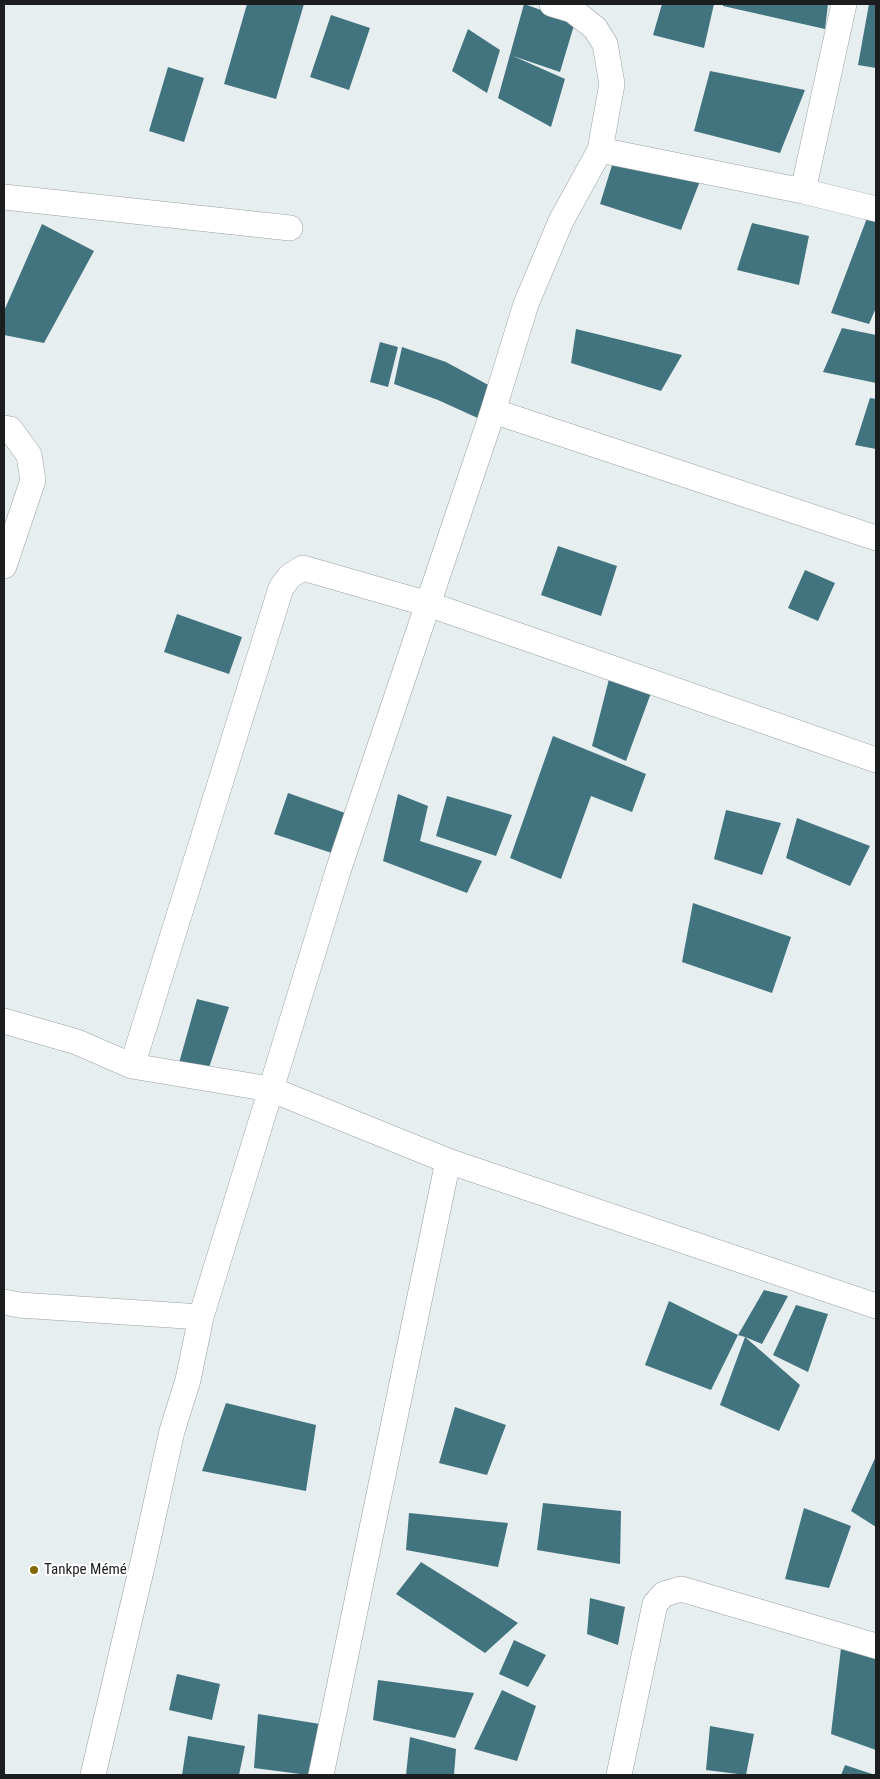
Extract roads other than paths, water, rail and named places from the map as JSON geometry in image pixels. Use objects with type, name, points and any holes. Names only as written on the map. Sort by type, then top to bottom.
[{"type":"street","points":[[93,1775],[172,1431],[188,1380],[201,1317],[338,871],[493,411],[526,304],[561,221],[600,150],[612,84],[605,44],[595,28],[572,10],[552,4]]},
{"type":"street","points":[[803,191],[844,4]]},
{"type":"street","points":[[600,150],[803,191],[876,209]]},
{"type":"street","points":[[4,196],[290,228]]},
{"type":"street","points":[[493,411],[876,538]]},
{"type":"street","points":[[4,428],[10,429],[29,454],[33,480],[4,566]]},
{"type":"street","points":[[132,1066],[281,588],[290,576],[304,568],[428,604],[876,760]]},
{"type":"street","points":[[4,1021],[77,1042],[132,1066],[270,1089],[448,1161],[876,1306]]},
{"type":"street","points":[[321,1775],[448,1161]]},
{"type":"street","points":[[4,1302],[19,1305],[201,1317]]},
{"type":"street","points":[[619,1775],[655,1604],[664,1594],[681,1589],[876,1646]]},
{"type":"place","name":"Tankpe Mémé","points":[[34,1570]]}]
